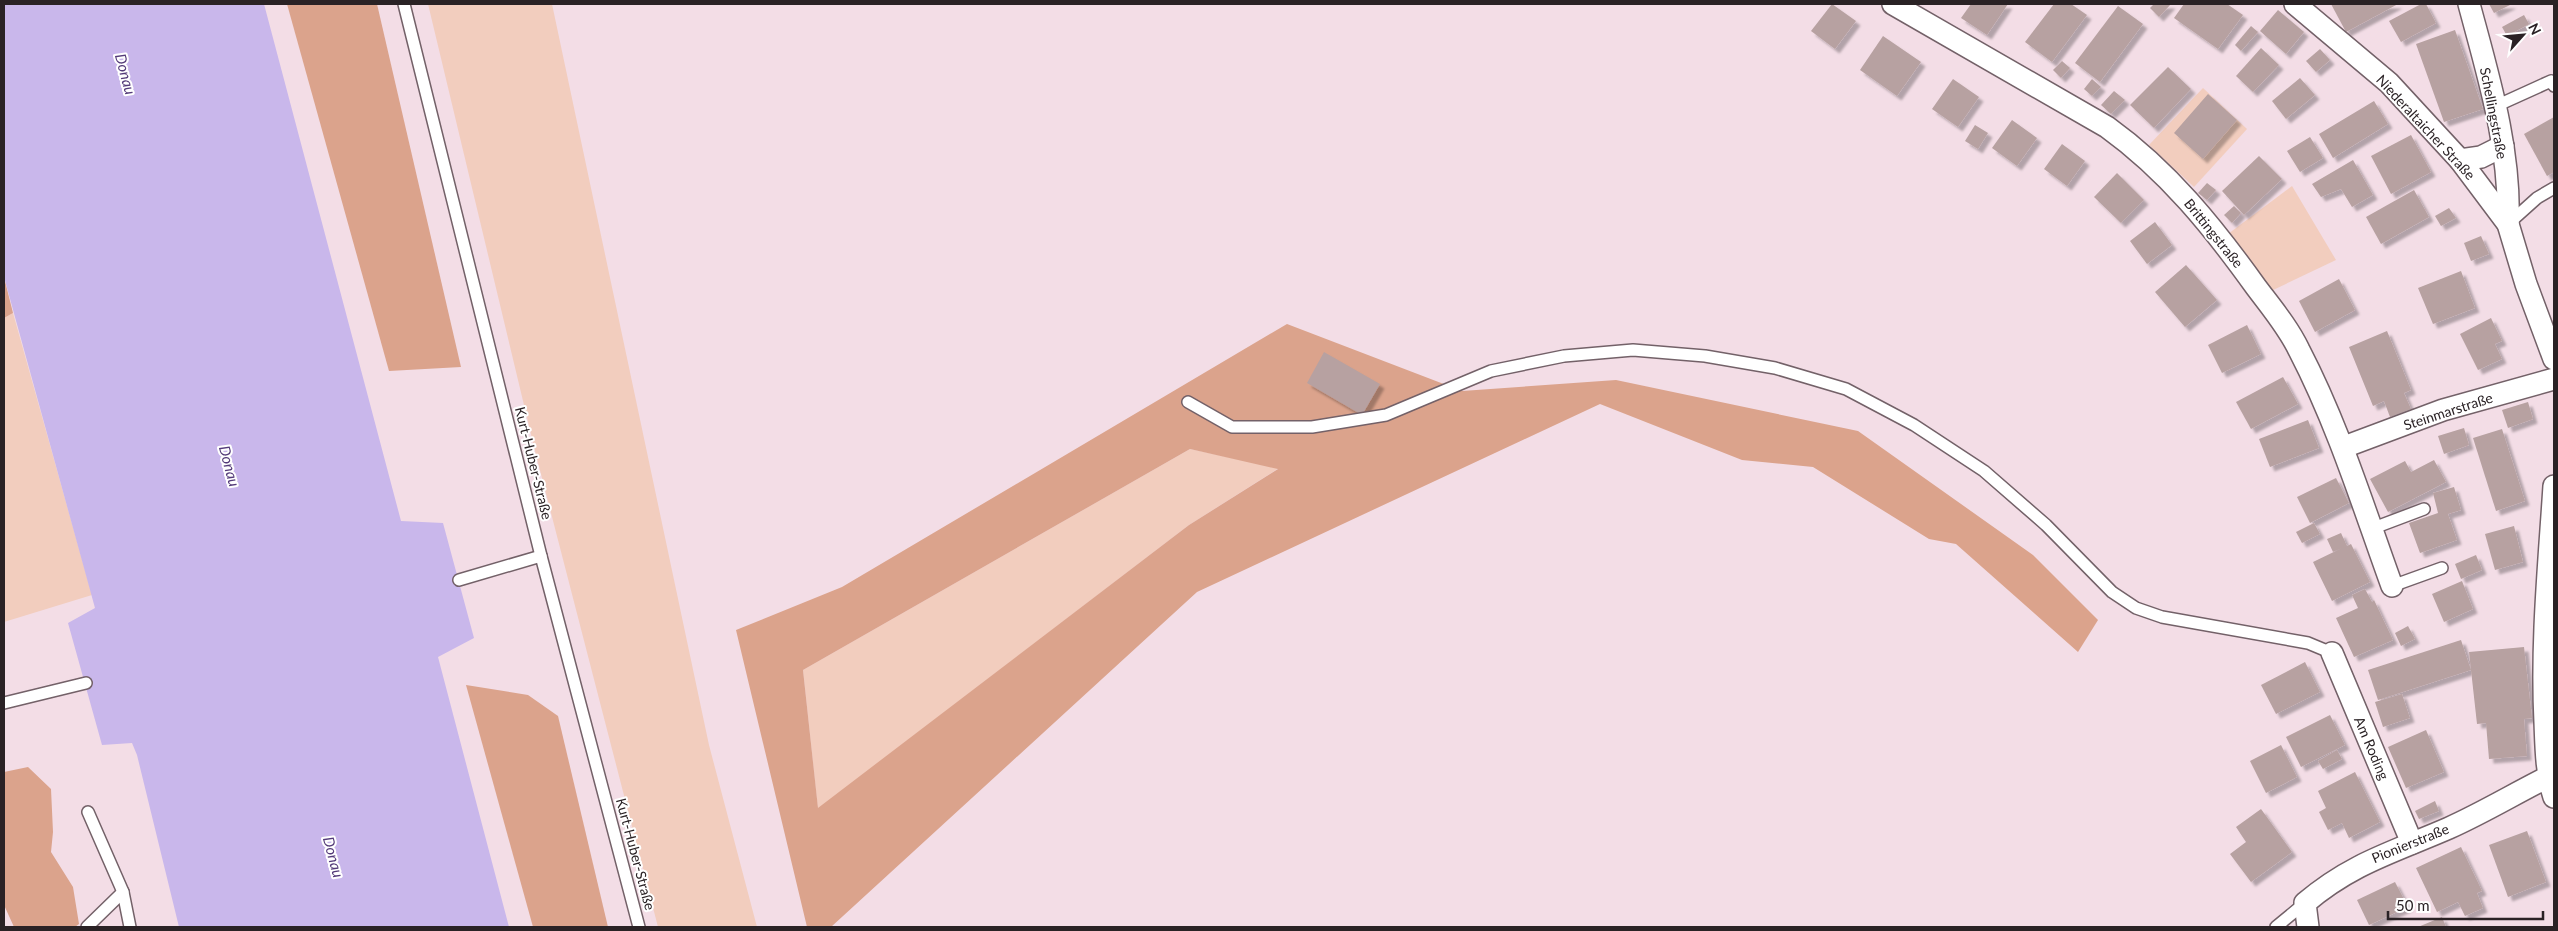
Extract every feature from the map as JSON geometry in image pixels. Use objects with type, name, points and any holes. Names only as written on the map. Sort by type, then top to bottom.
[{"type":"street","name":"Brittingstraße","points":[[1892,4],[2107,128],[2136,148],[2190,201],[2234,256],[2293,340],[2313,376],[2344,447],[2392,586]]},
{"type":"street","name":"Niederaltaicher Straße","points":[[2295,4],[2388,83],[2460,160],[2508,224],[2526,284],[2554,359]]},
{"type":"street","name":"Schellingstraße","points":[[2469,4],[2496,106],[2503,146],[2508,224]]},
{"type":"street","points":[[2460,160],[2481,157],[2503,146]]},
{"type":"street","name":"Steinmarstraße","points":[[2344,447],[2443,410],[2554,379]]},
{"type":"street","points":[[2552,782],[2544,692],[2554,486]]},
{"type":"street","name":"Am Roding","points":[[2332,653],[2412,843]]},
{"type":"street","name":"Pionierstraße","points":[[2305,903],[2345,873],[2367,861],[2552,782]]},
{"type":"street","points":[[2305,903],[2308,927]]},
{"type":"lane","name":"Kurt-Huber-Straße","points":[[404,4],[541,556],[639,927]]},
{"type":"lane","points":[[2496,106],[2551,81],[2554,86]]},
{"type":"lane","points":[[2508,224],[2537,198],[2554,188]]},
{"type":"lane","points":[[1188,402],[1232,427],[1312,427],[1386,415],[1491,371],[1564,356],[1633,350],[1705,356],[1775,368],[1846,389],[1914,425],[1984,472],[2046,525],[2112,592],[2136,608],[2162,618],[2308,643],[2332,653]]},
{"type":"lane","points":[[2371,529],[2424,509]]},
{"type":"lane","points":[[459,580],[541,556]]},
{"type":"lane","points":[[2392,586],[2442,568]]},
{"type":"lane","points":[[4,703],[86,683]]},
{"type":"lane","points":[[88,812],[123,892],[130,927]]},
{"type":"lane","points":[[87,927],[123,892]]},
{"type":"lane","name":"Pionierstraße","points":[[2276,927],[2305,903]]},
{"type":"shaded area","points":[[287,4],[377,4],[461,367],[389,371]]},
{"type":"shaded area","points":[[428,4],[552,4],[709,745],[757,927],[658,927],[535,451]]},
{"type":"shaded area","points":[[2203,88],[2247,129],[2194,187],[2149,145]]},
{"type":"shaded area","points":[[2292,186],[2336,260],[2271,291],[2228,234]]},
{"type":"shaded area","points":[[4,277],[13,313],[4,318]]},
{"type":"shaded area","points":[[13,313],[92,595],[4,622],[4,318]]},
{"type":"shaded area","points":[[1287,324],[1462,391],[1616,380],[1858,431],[2033,555],[2098,620],[2078,652],[1956,544],[1929,539],[1813,467],[1742,460],[1600,404],[1197,592],[831,927],[807,927],[736,630],[842,587]],"holes":[[[1190,449],[1278,469],[1189,525],[818,808],[803,670]]]},
{"type":"shaded area","points":[[1190,449],[1279,468],[1189,525],[818,809],[803,670]]},
{"type":"shaded area","points":[[466,685],[528,695],[558,716],[608,927],[533,927]]},
{"type":"shaded area","points":[[28,767],[51,789],[53,832],[51,852],[73,887],[79,924],[75,927],[14,927],[4,905],[4,772]]},
{"type":"water","name":"Donau","points":[[4,4],[264,4],[401,521],[443,523],[474,638],[438,657],[509,927],[179,927],[137,755],[132,743],[102,745],[68,623],[95,608],[4,277]]},
{"type":"building","points":[[1832,4],[1856,21],[1835,49],[1811,31]]},
{"type":"building","points":[[1971,4],[2008,4],[1987,35],[1961,18]]},
{"type":"building","points":[[2054,4],[2071,4],[2087,15],[2052,62],[2025,42]]},
{"type":"building","points":[[2154,4],[2171,4],[2159,17],[2150,8]]},
{"type":"building","points":[[2184,4],[2227,4],[2243,15],[2218,49],[2174,18]]},
{"type":"building","points":[[2331,4],[2398,4],[2346,32]]},
{"type":"building","points":[[2421,4],[2426,4],[2436,23],[2401,42],[2389,21]]},
{"type":"building","points":[[2489,4],[2512,4],[2494,13]]},
{"type":"building","points":[[2118,6],[2143,24],[2100,82],[2075,63]]},
{"type":"building","points":[[2278,10],[2304,32],[2286,54],[2260,31]]},
{"type":"building","points":[[2524,15],[2529,24],[2507,36],[2502,27]]},
{"type":"building","points":[[2251,26],[2258,32],[2241,51],[2235,45]]},
{"type":"building","points":[[2455,30],[2483,109],[2444,122],[2416,44]]},
{"type":"building","points":[[1883,36],[1921,62],[1897,96],[1860,70]]},
{"type":"building","points":[[2261,48],[2279,65],[2253,92],[2236,76]]},
{"type":"building","points":[[2320,49],[2330,60],[2316,72],[2306,61]]},
{"type":"building","points":[[2062,61],[2070,68],[2061,78],[2053,70]]},
{"type":"building","points":[[2168,67],[2191,89],[2154,128],[2130,105]]},
{"type":"building","points":[[2300,78],[2315,95],[2286,119],[2272,101]]},
{"type":"building","points":[[1953,79],[1979,97],[1958,127],[1932,109]]},
{"type":"building","points":[[2092,79],[2101,87],[2092,96],[2084,89]]},
{"type":"building","points":[[2114,91],[2125,100],[2111,114],[2101,105]]},
{"type":"building","points":[[2208,94],[2237,120],[2203,159],[2174,133]]},
{"type":"building","points":[[2374,101],[2388,124],[2333,158],[2319,134]]},
{"type":"building","points":[[2554,117],[2554,172],[2547,176],[2524,134]]},
{"type":"building","points":[[2012,120],[2037,138],[2017,166],[1992,148]]},
{"type":"building","points":[[1975,125],[1988,133],[1978,149],[1965,141]]},
{"type":"building","points":[[2411,135],[2431,172],[2391,194],[2371,156]]},
{"type":"building","points":[[2310,137],[2323,158],[2300,172],[2287,151]]},
{"type":"building","points":[[2062,144],[2085,161],[2067,186],[2044,169]]},
{"type":"building","points":[[2259,156],[2282,179],[2244,215],[2222,191]]},
{"type":"building","points":[[2353,160],[2373,195],[2352,207],[2341,189],[2321,197],[2312,184]]},
{"type":"building","points":[[2117,173],[2144,200],[2121,223],[2094,197]]},
{"type":"building","points":[[2207,183],[2216,190],[2207,200],[2198,193]]},
{"type":"building","points":[[2414,190],[2429,217],[2381,244],[2366,217]]},
{"type":"building","points":[[2234,206],[2241,213],[2232,223],[2224,215]]},
{"type":"building","points":[[2449,208],[2456,218],[2441,226],[2435,216]]},
{"type":"building","points":[[2155,222],[2172,245],[2147,264],[2130,241]]},
{"type":"building","points":[[2481,236],[2489,254],[2471,261],[2464,243]]},
{"type":"building","points":[[2186,265],[2217,300],[2185,327],[2155,292]]},
{"type":"building","points":[[2461,271],[2475,308],[2433,324],[2418,288]]},
{"type":"building","points":[[2339,279],[2355,310],[2315,332],[2299,301]]},
{"type":"building","points":[[2491,318],[2502,341],[2495,344],[2502,359],[2478,370],[2460,334]]},
{"type":"building","points":[[2247,325],[2261,354],[2222,373],[2208,345]]},
{"type":"building","points":[[2387,331],[2411,390],[2404,393],[2411,409],[2390,417],[2384,401],[2373,406],[2349,347]]},
{"type":"building","points":[[1324,352],[1380,384],[1362,415],[1307,383]]},
{"type":"building","points":[[2283,377],[2298,404],[2251,429],[2236,402]]},
{"type":"building","points":[[2528,402],[2533,419],[2508,428],[2502,410]]},
{"type":"building","points":[[2308,420],[2319,448],[2270,467],[2259,439]]},
{"type":"building","points":[[2464,428],[2469,445],[2444,454],[2438,436]]},
{"type":"building","points":[[2502,429],[2525,501],[2496,511],[2473,438]]},
{"type":"building","points":[[2434,460],[2446,482],[2388,512],[2370,479],[2405,461],[2411,472]]},
{"type":"building","points":[[2336,478],[2349,503],[2310,523],[2297,497]]},
{"type":"building","points":[[2454,487],[2461,510],[2448,514],[2457,540],[2420,553],[2409,523],[2438,513],[2433,493]]},
{"type":"building","points":[[2314,523],[2320,534],[2302,543],[2296,532]]},
{"type":"building","points":[[2514,526],[2523,562],[2495,570],[2485,534]]},
{"type":"building","points":[[2341,533],[2347,546],[2351,544],[2370,582],[2332,601],[2313,562],[2342,548],[2333,552],[2327,539]]},
{"type":"building","points":[[2476,555],[2482,570],[2461,579],[2455,564]]},
{"type":"building","points":[[2462,581],[2473,609],[2444,622],[2432,594]]},
{"type":"building","points":[[2365,589],[2372,602],[2374,600],[2393,640],[2354,657],[2336,618],[2358,608],[2352,595]]},
{"type":"building","points":[[2408,626],[2415,639],[2401,646],[2395,633]]},
{"type":"building","points":[[2461,640],[2471,670],[2378,700],[2368,670]]},
{"type":"building","points":[[2524,647],[2532,718],[2524,719],[2527,756],[2489,759],[2486,723],[2477,724],[2469,652]]},
{"type":"building","points":[[2305,662],[2320,692],[2276,714],[2261,685]]},
{"type":"building","points":[[2402,694],[2410,718],[2383,727],[2375,702]]},
{"type":"building","points":[[2330,715],[2345,745],[2301,767],[2286,737]]},
{"type":"building","points":[[2426,730],[2444,772],[2406,788],[2388,747]]},
{"type":"building","points":[[2281,745],[2297,777],[2266,793],[2250,761]]},
{"type":"building","points":[[2337,750],[2342,759],[2323,769],[2318,761]]},
{"type":"building","points":[[2355,772],[2380,822],[2349,838],[2342,823],[2328,830],[2319,812],[2326,808],[2318,791]]},
{"type":"building","points":[[2435,801],[2439,811],[2419,819],[2415,811]]},
{"type":"building","points":[[2261,809],[2292,852],[2251,882],[2230,854],[2246,842],[2236,827]]},
{"type":"building","points":[[2527,831],[2546,882],[2508,897],[2489,845]]},
{"type":"building","points":[[2461,847],[2482,891],[2477,893],[2483,908],[2465,916],[2458,902],[2437,912],[2416,868]]},
{"type":"building","points":[[2395,882],[2408,907],[2369,925],[2357,900]]},
{"type":"building","points":[[2442,917],[2446,927],[2418,927]]}]
